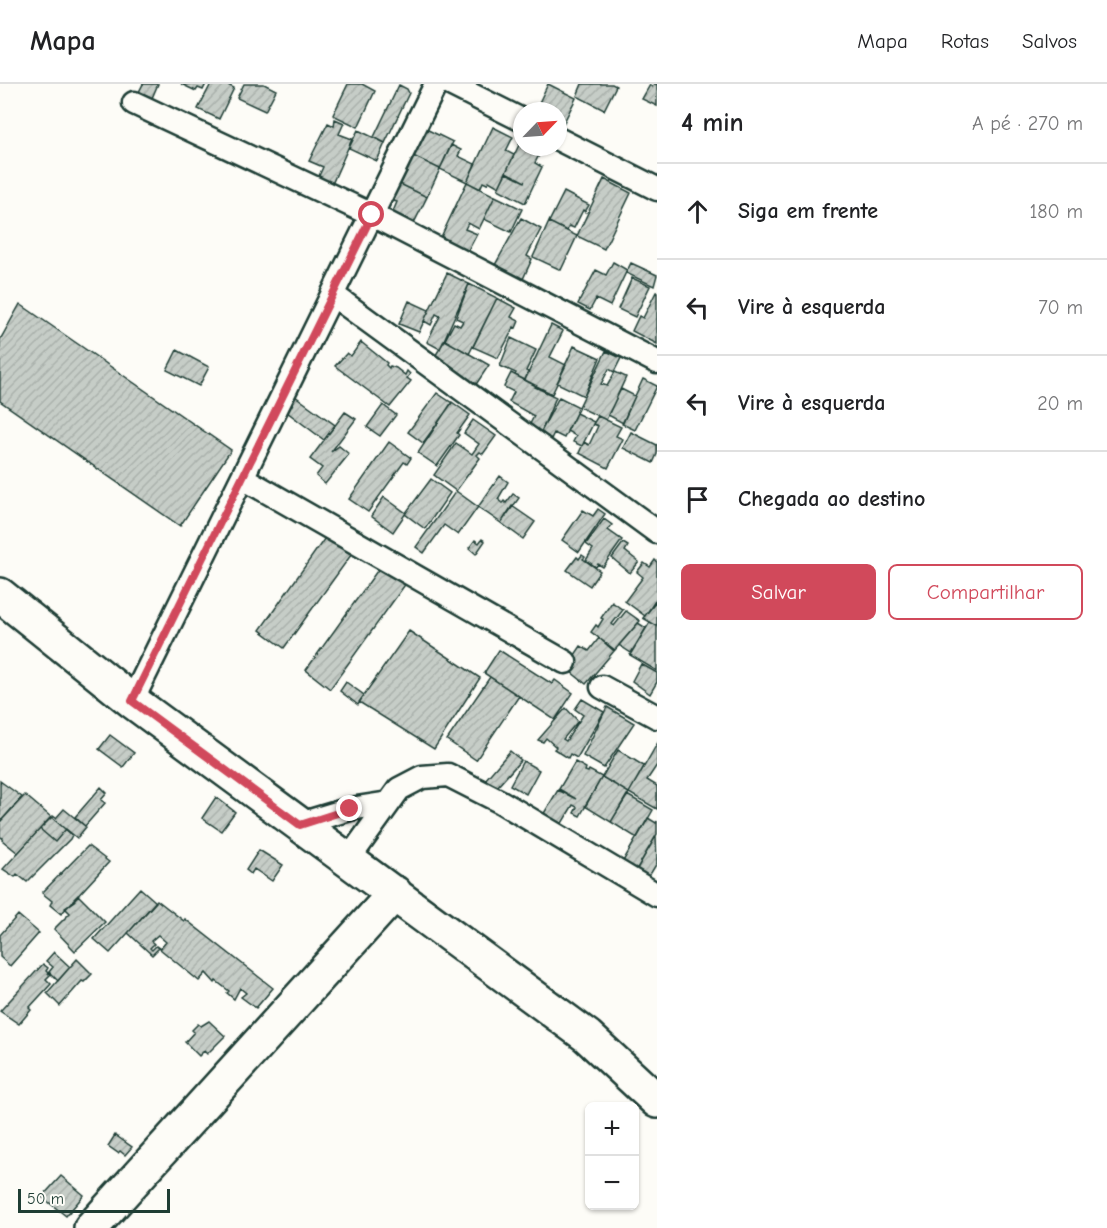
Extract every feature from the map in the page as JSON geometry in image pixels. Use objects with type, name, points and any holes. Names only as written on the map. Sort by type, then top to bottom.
[{"type":"main road","points":[[0,595],[132,701],[587,1036],[657,1101]]},
{"type":"main road","points":[[91,1228],[395,893]]},
{"type":"street","points":[[132,701],[436,84]]},
{"type":"street","points":[[450,84],[513,116]]},
{"type":"street","points":[[134,103],[372,215],[657,362]]},
{"type":"street","points":[[567,144],[657,189]]},
{"type":"street","points":[[333,295],[657,532]]},
{"type":"street","points":[[243,478],[565,662]]},
{"type":"street","points":[[602,687],[657,717]]},
{"type":"street","points":[[348,860],[399,789],[422,777],[448,775],[501,802],[657,895]]},
{"type":"street","points":[[300,825],[350,809],[389,803]]},
{"type":"building","points":[[143,84],[158,84],[152,98],[139,92]]},
{"type":"building","points":[[181,84],[206,84],[203,90],[198,88],[196,91]]},
{"type":"building","points":[[211,84],[226,84],[234,88],[219,119],[198,109]]},
{"type":"building","points":[[244,84],[264,84],[276,90],[265,111],[237,98]]},
{"type":"building","points":[[348,84],[362,84],[375,91],[358,127],[333,115]]},
{"type":"building","points":[[548,84],[576,98],[567,116],[567,102],[539,102]]},
{"type":"building","points":[[582,84],[616,86],[604,110],[577,96]]},
{"type":"building","points":[[657,84],[657,106],[642,99],[650,85],[652,87]]},
{"type":"building","points":[[399,85],[407,89],[409,93],[385,143],[374,137]]},
{"type":"building","points":[[335,119],[344,123],[339,134],[352,139],[332,184],[318,178],[323,167],[309,161],[328,123],[334,126]]},
{"type":"building","points":[[493,127],[513,137],[506,151],[514,156],[499,187],[489,181],[487,184],[483,182],[480,189],[467,182]]},
{"type":"building","points":[[424,128],[453,142],[440,169],[411,155]]},
{"type":"building","points":[[358,130],[385,143],[377,161],[349,148]]},
{"type":"building","points":[[451,145],[461,150],[458,156],[475,164],[467,182],[440,169]]},
{"type":"building","points":[[411,155],[440,169],[427,197],[398,183]]},
{"type":"building","points":[[514,156],[538,156],[535,163],[542,167],[525,203],[498,189],[506,173],[525,182],[506,172]]},
{"type":"building","points":[[604,179],[631,193],[604,249],[577,236]]},
{"type":"building","points":[[467,182],[495,196],[479,229],[468,223],[465,229],[477,234],[468,251],[440,239]]},
{"type":"building","points":[[398,183],[427,197],[413,225],[392,214],[397,202],[390,200]]},
{"type":"building","points":[[564,192],[589,205],[585,212],[583,210],[574,228],[569,226],[567,231],[549,222]]},
{"type":"building","points":[[495,196],[522,209],[511,232],[484,219]]},
{"type":"building","points":[[521,218],[541,229],[527,256],[532,259],[523,279],[495,265]]},
{"type":"building","points":[[549,222],[577,236],[561,270],[533,257]]},
{"type":"building","points":[[613,262],[627,270],[610,306],[596,299],[590,310],[578,304],[596,270],[606,275]]},
{"type":"building","points":[[631,263],[657,275],[654,286],[626,273]]},
{"type":"building","points":[[447,273],[469,284],[440,349],[427,342],[440,316],[436,314],[431,325],[424,321]]},
{"type":"building","points":[[632,278],[650,286],[635,317],[618,309]]},
{"type":"building","points":[[469,284],[497,298],[469,354],[445,340],[454,323],[460,326],[463,321],[456,318]]},
{"type":"building","points":[[656,292],[657,344],[632,331],[639,316],[643,318]]},
{"type":"building","points":[[497,298],[516,308],[511,317],[519,321],[498,358],[473,347]]},
{"type":"building","points":[[409,301],[429,310],[419,332],[399,324]]},
{"type":"building","points":[[20,304],[231,450],[180,526],[0,401],[0,340]]},
{"type":"building","points":[[551,325],[563,331],[550,357],[566,365],[552,394],[525,380]]},
{"type":"building","points":[[511,338],[536,350],[526,371],[528,372],[525,380],[500,366]]},
{"type":"building","points":[[445,340],[489,365],[475,386],[434,358]]},
{"type":"building","points":[[361,342],[387,363],[389,368],[390,366],[396,368],[405,375],[407,371],[410,374],[407,378],[411,381],[390,407],[335,366],[347,353],[351,356]]},
{"type":"building","points":[[574,346],[600,358],[584,396],[557,383]]},
{"type":"building","points":[[177,350],[209,367],[199,386],[167,370]]},
{"type":"building","points":[[606,351],[621,358],[614,372],[609,369],[601,384],[607,386],[615,372],[626,377],[606,420],[579,407]]},
{"type":"building","points":[[511,373],[556,397],[541,432],[530,424],[534,416],[509,402],[514,392],[504,387]]},
{"type":"building","points":[[643,379],[657,386],[635,430],[622,424]]},
{"type":"building","points":[[621,389],[635,396],[623,423],[608,415]]},
{"type":"building","points":[[437,393],[452,403],[423,443],[408,432]]},
{"type":"building","points":[[295,396],[335,425],[324,440],[287,412]]},
{"type":"building","points":[[559,397],[579,407],[564,438],[554,433],[551,439],[541,432]]},
{"type":"building","points":[[452,402],[470,415],[437,466],[418,453]]},
{"type":"building","points":[[383,405],[396,415],[380,436],[367,427]]},
{"type":"building","points":[[345,412],[356,419],[331,452],[339,446],[349,454],[325,484],[316,476],[322,468],[310,459]]},
{"type":"building","points":[[576,413],[594,422],[582,446],[573,442],[576,436],[567,431]]},
{"type":"building","points":[[598,416],[621,427],[616,436],[623,439],[608,468],[579,453],[584,442],[589,445],[598,426],[593,424]]},
{"type":"building","points":[[473,420],[496,436],[483,454],[480,452],[477,455],[480,458],[456,491],[434,475],[456,443],[472,454],[479,444],[464,433]]},
{"type":"building","points":[[631,432],[657,445],[657,454],[653,463],[623,448]]},
{"type":"building","points":[[389,442],[411,458],[407,464],[404,462],[368,512],[349,499]]},
{"type":"building","points":[[500,476],[508,482],[498,499],[506,503],[513,494],[519,498],[501,523],[478,507]]},
{"type":"building","points":[[431,479],[450,493],[425,529],[405,514]]},
{"type":"building","points":[[456,491],[478,507],[458,535],[444,525],[424,553],[416,547]]},
{"type":"building","points":[[384,497],[406,513],[393,532],[371,516]]},
{"type":"building","points":[[512,506],[535,522],[523,539],[501,523]]},
{"type":"building","points":[[598,509],[605,514],[579,552],[562,540],[583,510],[593,516]]},
{"type":"building","points":[[604,519],[612,525],[608,530],[622,540],[603,567],[598,564],[596,567],[586,560],[593,549],[586,544]]},
{"type":"building","points":[[334,525],[359,544],[284,648],[260,630]]},
{"type":"building","points":[[482,539],[485,541],[476,554],[469,548],[475,540],[479,543]]},
{"type":"building","points":[[623,543],[628,546],[625,551],[639,562],[630,573],[612,558]]},
{"type":"building","points":[[582,555],[585,557],[583,559],[600,571],[590,586],[567,570],[577,557],[579,559]]},
{"type":"building","points":[[387,557],[412,575],[330,689],[306,670]]},
{"type":"building","points":[[655,560],[657,562],[657,598],[645,616],[625,601],[643,577],[637,572],[644,563],[650,567]]},
{"type":"building","points":[[657,601],[657,626],[643,618]]},
{"type":"building","points":[[612,602],[623,610],[612,624],[614,626],[626,611],[640,621],[615,650],[591,632],[596,625],[598,627]]},
{"type":"building","points":[[650,622],[657,626],[657,671],[630,655]]},
{"type":"building","points":[[638,623],[646,628],[631,653],[619,645]]},
{"type":"building","points":[[409,631],[480,678],[434,749],[359,702]]},
{"type":"building","points":[[599,638],[614,651],[586,684],[566,668],[581,646],[589,651]]},
{"type":"building","points":[[499,650],[552,684],[555,680],[573,693],[555,720],[484,673]]},
{"type":"building","points":[[641,664],[657,673],[657,682],[650,694],[632,681]]},
{"type":"building","points":[[490,677],[519,696],[476,760],[447,740]]},
{"type":"building","points":[[346,682],[364,695],[358,705],[340,691]]},
{"type":"building","points":[[582,699],[604,712],[577,758],[570,754],[568,758],[554,749],[556,747],[546,738],[543,742],[538,740],[566,708],[578,721],[563,739],[566,741],[583,715],[575,709]]},
{"type":"building","points":[[607,707],[634,723],[604,768],[583,756]]},
{"type":"building","points":[[110,735],[134,753],[123,767],[99,749]]},
{"type":"building","points":[[657,744],[657,765],[647,780],[657,786],[657,809],[629,793]]},
{"type":"building","points":[[618,750],[644,766],[629,793],[602,777]]},
{"type":"building","points":[[510,751],[521,760],[497,787],[485,780]]},
{"type":"building","points":[[523,761],[539,770],[526,794],[510,785]]},
{"type":"building","points":[[575,762],[586,768],[585,771],[589,770],[602,777],[580,816],[574,813],[577,807],[573,805],[561,825],[557,822],[554,828],[540,820],[558,790],[576,799],[559,789]]},
{"type":"building","points":[[602,777],[629,793],[611,822],[585,806]]},
{"type":"building","points":[[0,781],[22,797],[0,822]]},
{"type":"building","points":[[101,787],[107,793],[101,800],[105,803],[85,826],[75,817]]},
{"type":"building","points":[[25,795],[51,817],[18,853],[0,837],[0,822]]},
{"type":"building","points":[[627,795],[653,810],[637,838],[611,822]]},
{"type":"building","points":[[216,797],[235,812],[221,831],[202,818]]},
{"type":"building","points":[[64,809],[86,827],[77,838],[66,829],[55,842],[40,829]]},
{"type":"building","points":[[51,817],[72,835],[70,839],[27,882],[17,874],[15,877],[3,869]]},
{"type":"building","points":[[648,818],[656,823],[657,821],[657,834],[635,872],[622,863]]},
{"type":"building","points":[[656,836],[657,863],[646,881],[634,874]]},
{"type":"building","points":[[88,846],[109,862],[61,914],[50,905],[52,901],[42,893]]},
{"type":"building","points":[[259,850],[283,865],[272,881],[254,869],[251,874],[246,870]]},
{"type":"building","points":[[140,888],[156,902],[110,953],[94,939]]},
{"type":"building","points":[[78,895],[105,922],[75,951],[54,929],[70,913],[65,908],[75,901],[73,900]]},
{"type":"building","points":[[157,900],[273,988],[256,1008],[241,997],[246,993],[240,988],[234,999],[227,993],[229,991],[216,981],[215,983],[206,973],[199,981],[160,949],[166,942],[158,935],[151,941],[154,944],[150,948],[152,950],[156,946],[159,948],[152,955],[128,933]]},
{"type":"building","points":[[18,915],[39,933],[10,966],[0,957],[0,935]]},
{"type":"building","points":[[54,952],[70,967],[58,981],[49,972],[53,967],[46,961]]},
{"type":"building","points":[[77,959],[92,974],[84,982],[82,981],[60,1006],[47,993]]},
{"type":"building","points":[[43,964],[48,968],[46,971],[50,975],[46,979],[51,984],[29,1008],[31,1010],[19,1024],[0,1011]]},
{"type":"building","points":[[209,1021],[225,1036],[207,1054],[204,1051],[199,1056],[185,1042],[198,1024],[201,1026]]},
{"type":"building","points":[[115,1135],[132,1147],[125,1155],[108,1146]]},
{"type":"building","points":[[61,1176],[84,1195],[66,1216],[42,1197]]},
{"type":"route","points":[[350,809],[300,825],[132,701],[372,215]]}]
